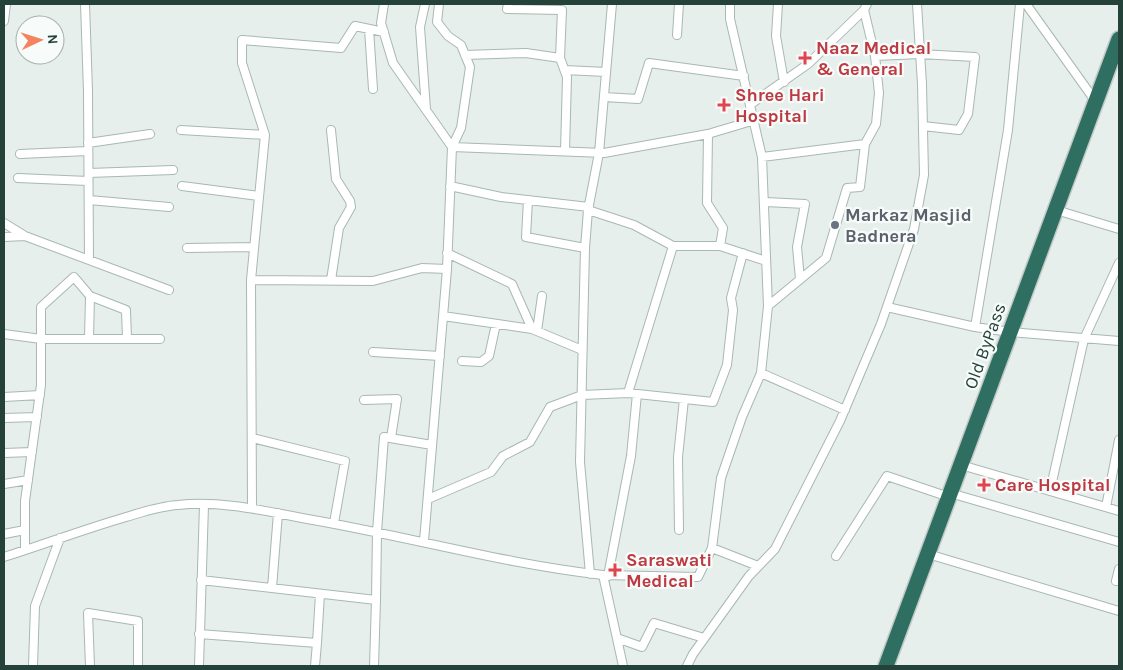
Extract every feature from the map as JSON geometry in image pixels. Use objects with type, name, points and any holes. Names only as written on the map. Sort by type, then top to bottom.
[{"type":"highway","name":"Old ByPass","points":[[886,666],[1119,39]]},
{"type":"street","points":[[4,21],[6,4]]},
{"type":"street","points":[[84,4],[89,259]]},
{"type":"street","points":[[384,4],[381,23],[393,63],[452,147]]},
{"type":"street","points":[[425,4],[420,27],[426,110]]},
{"type":"street","points":[[424,541],[447,270],[452,147],[461,128],[470,67],[462,45],[448,36],[437,22],[439,4]]},
{"type":"street","points":[[508,4],[507,9],[562,10],[560,58],[568,77],[565,151]]},
{"type":"street","points":[[590,574],[580,462],[585,248],[588,208],[599,153],[612,4]]},
{"type":"street","points":[[678,35],[679,4]]},
{"type":"street","points":[[4,557],[88,528],[159,508],[180,504],[204,504],[252,508],[424,541],[546,569],[606,576],[698,578],[712,548],[722,478],[742,417],[761,373],[768,306],[766,202],[762,157],[755,120],[730,19],[730,4]]},
{"type":"street","points":[[778,4],[776,36],[784,82]]},
{"type":"street","points":[[687,666],[704,638],[758,566],[775,549],[845,410],[887,307],[914,229],[924,174],[917,4]]},
{"type":"street","points":[[975,327],[1008,130],[1020,4]]},
{"type":"street","points":[[1026,4],[1096,102]]},
{"type":"street","points":[[751,104],[808,64],[865,7]]},
{"type":"street","points":[[768,306],[826,258],[847,188],[860,186],[864,144],[876,124],[879,93],[875,56],[865,7]]},
{"type":"street","points":[[252,508],[251,280],[265,135],[242,63],[242,40],[341,48],[355,26],[384,32]]},
{"type":"street","points":[[369,29],[373,89]]},
{"type":"street","points":[[465,56],[526,53],[560,58]]},
{"type":"street","points":[[875,56],[920,54],[975,57],[968,114],[959,130],[923,126]]},
{"type":"street","points":[[604,97],[638,99],[649,63],[744,76]]},
{"type":"street","points":[[565,70],[606,72]]},
{"type":"street","points":[[452,147],[599,153],[708,134],[755,120]]},
{"type":"street","points":[[181,130],[265,135]]},
{"type":"street","points":[[331,130],[336,179],[350,201],[351,207],[339,228],[331,280]]},
{"type":"street","points":[[20,154],[88,147],[150,134]]},
{"type":"street","points":[[708,134],[707,204],[723,228],[720,246]]},
{"type":"street","points":[[762,157],[864,144]]},
{"type":"street","points":[[18,178],[88,177],[173,170]]},
{"type":"street","points":[[182,186],[259,196]]},
{"type":"street","points":[[450,186],[501,197],[588,208],[634,225],[673,246],[720,246],[766,261]]},
{"type":"street","points":[[89,200],[169,207]]},
{"type":"street","points":[[528,200],[526,237],[585,248]]},
{"type":"street","points":[[766,202],[805,204],[797,246],[800,279]]},
{"type":"street","points":[[1056,210],[1119,229]]},
{"type":"street","points":[[4,223],[25,236],[169,290]]},
{"type":"street","points":[[4,237],[25,236]]},
{"type":"street","points":[[628,393],[673,246]]},
{"type":"street","points":[[187,248],[254,247]]},
{"type":"street","points":[[447,253],[512,284],[535,330]]},
{"type":"street","points":[[428,499],[491,472],[502,456],[530,442],[550,407],[582,395],[628,393],[713,402],[727,365],[733,310],[731,298],[743,254]]},
{"type":"street","points":[[1050,491],[1084,339],[1115,281],[1119,263]]},
{"type":"street","points":[[251,280],[373,281],[422,268],[447,270]]},
{"type":"street","points":[[25,550],[28,480],[40,395],[41,307],[74,278],[90,296],[126,310],[127,339]]},
{"type":"street","points":[[89,339],[90,296]]},
{"type":"street","points":[[535,330],[542,296]]},
{"type":"street","points":[[887,307],[975,327],[1010,332],[1119,341]]},
{"type":"street","points":[[443,316],[535,330],[582,350]]},
{"type":"street","points":[[462,361],[481,362],[489,356],[496,324]]},
{"type":"street","points":[[4,334],[41,339],[160,338]]},
{"type":"street","points":[[372,352],[440,356]]},
{"type":"street","points":[[761,373],[845,410]]},
{"type":"street","points":[[623,666],[606,576],[632,456],[637,394]]},
{"type":"street","points":[[4,397],[40,395]]},
{"type":"street","points":[[364,400],[397,398],[391,438]]},
{"type":"street","points":[[679,530],[678,457],[684,399]]},
{"type":"street","points":[[4,418],[37,417]]},
{"type":"street","points":[[374,666],[376,532],[384,436],[432,445]]},
{"type":"street","points":[[252,438],[345,461],[334,524]]},
{"type":"street","points":[[1106,507],[1119,440]]},
{"type":"street","points":[[4,453],[32,452]]},
{"type":"street","points":[[961,466],[1119,511]]},
{"type":"street","points":[[836,556],[887,476],[1119,542]]},
{"type":"street","points":[[4,484],[28,480]]},
{"type":"street","points":[[199,666],[204,504]]},
{"type":"street","points":[[272,588],[278,513]]},
{"type":"street","points":[[4,534],[25,530]]},
{"type":"street","points":[[33,666],[34,614],[60,538]]},
{"type":"street","points":[[712,548],[758,566]]},
{"type":"street","points":[[928,554],[1119,611]]},
{"type":"street","points":[[1116,581],[1119,569]]},
{"type":"street","points":[[201,580],[376,600]]},
{"type":"street","points":[[315,666],[320,594]]},
{"type":"street","points":[[90,666],[88,613],[138,621],[138,666]]},
{"type":"street","points":[[617,638],[642,647],[654,623],[704,638]]},
{"type":"street","points":[[199,634],[317,643]]},
{"type":"place","name":"Naaz Medical & General","points":[[805,58]]},
{"type":"place","name":"Shree Hari Hospital","points":[[724,105]]},
{"type":"place","name":"Markaz Masjid Badnera","points":[[835,225]]},
{"type":"place","name":"Care Hospital","points":[[984,485]]},
{"type":"place","name":"Saraswati Medical","points":[[615,570]]}]
